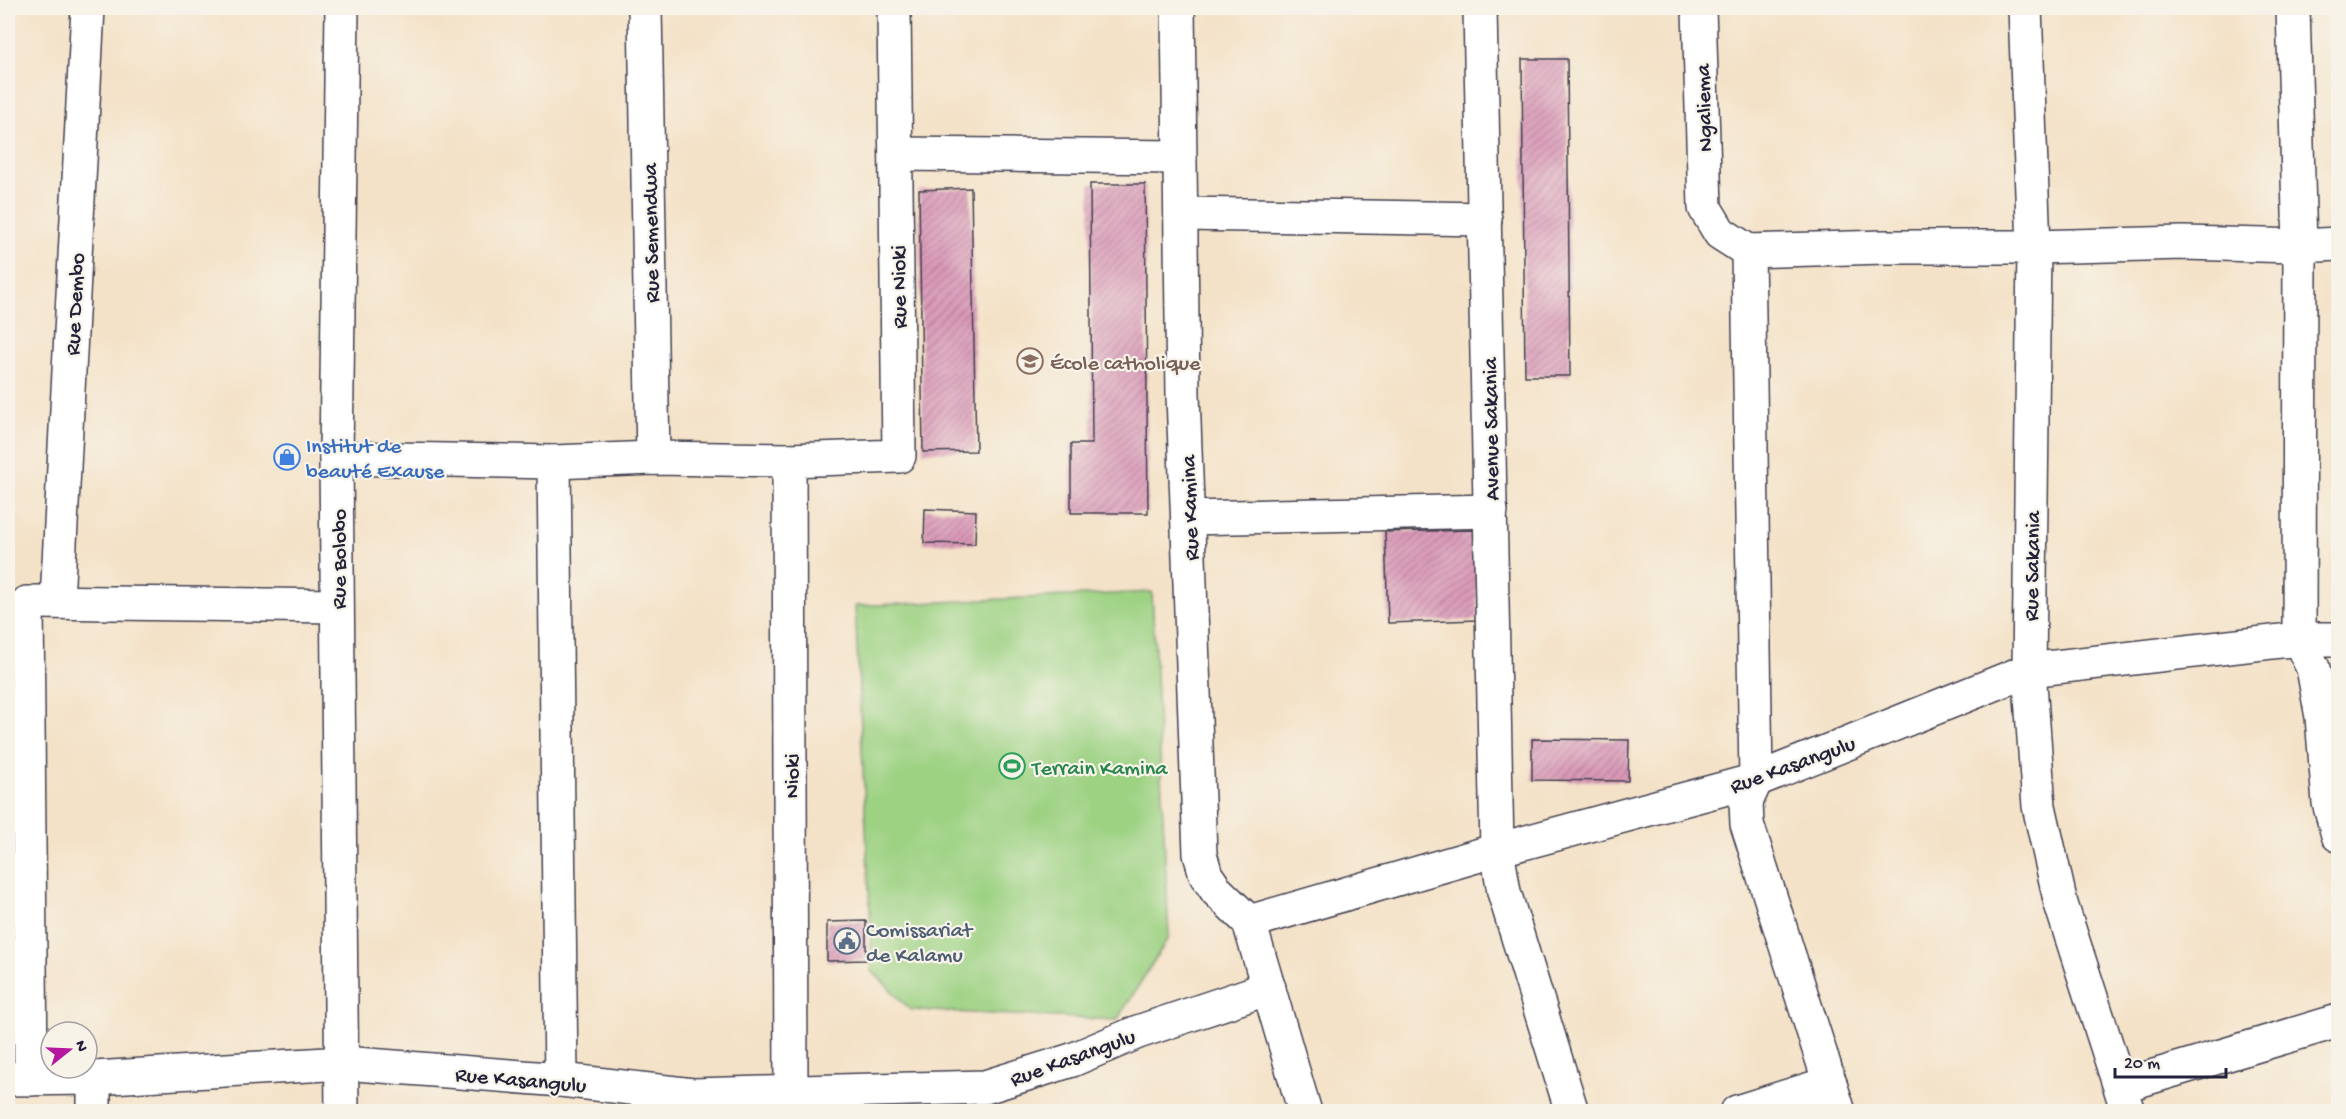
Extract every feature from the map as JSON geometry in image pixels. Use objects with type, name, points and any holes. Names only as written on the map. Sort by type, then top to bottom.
[{"type":"street","name":"Rue Dembo","points":[[19,1079],[31,602],[88,8]]},
{"type":"street","name":"Rue Bolobo","points":[[342,8],[336,458],[342,1112]]},
{"type":"street","name":"Rue Semendwa","points":[[645,8],[653,458]]},
{"type":"street","name":"Rue Nioki","points":[[789,460],[899,456],[894,8]]},
{"type":"street","name":"Rue Kamina","points":[[1178,8],[1184,394],[1200,854],[1206,875],[1217,891],[1249,922],[1305,1112]]},
{"type":"street","name":"Avenue Sakania","points":[[1480,8],[1497,850],[1504,892],[1572,1112]]},
{"type":"street","name":"Ngaliema","points":[[1699,8],[1705,208],[1719,233],[1748,251]]},
{"type":"street","name":"Rue Sakania","points":[[2025,8],[2034,247],[2029,670],[2039,806],[2061,904],[2125,1099]]},
{"type":"street","points":[[2293,8],[2300,246],[2299,639],[2313,668],[2322,717],[2330,803],[2338,835]]},
{"type":"street","points":[[896,154],[1180,157]]},
{"type":"street","points":[[1181,214],[1485,219]]},
{"type":"street","points":[[1737,1112],[1835,1097],[1747,824],[1746,802],[1756,780],[1748,251],[2183,243],[2300,246],[2338,244]]},
{"type":"street","points":[[336,458],[554,462],[653,458],[789,460]]},
{"type":"street","name":"Nioki","points":[[789,460],[791,1093]]},
{"type":"street","points":[[554,462],[561,1080]]},
{"type":"street","points":[[1188,518],[1491,511]]},
{"type":"street","points":[[31,602],[338,606]]},
{"type":"street","name":"Rue Kasangulu","points":[[1249,922],[1497,850],[1756,780],[2029,670],[2299,639],[2338,639]]},
{"type":"street","name":"Rue Kasangulu","points":[[99,1078],[343,1063],[561,1080],[695,1103],[791,1093],[988,1099],[1138,1032],[1269,988]]},
{"type":"street","points":[[2125,1099],[2338,1021]]},
{"type":"street","name":"Rue Kasangulu","points":[[19,1079],[39,1079]]},
{"type":"street","points":[[94,1080],[94,1112]]},
{"type":"green space","name":"Terrain Kamina","points":[[1152,592],[1169,937],[1117,1020],[911,1010],[872,971],[855,606]]},
{"type":"building","points":[[1522,59],[1567,59],[1570,376],[1525,376]]},
{"type":"building","points":[[1090,184],[1145,184],[1148,513],[1071,513],[1071,444],[1092,444]]},
{"type":"building","points":[[971,188],[976,451],[923,452],[919,190]]},
{"type":"building","points":[[925,509],[976,511],[975,544],[924,543]]},
{"type":"building","points":[[1475,530],[1478,620],[1388,623],[1385,532]]},
{"type":"building","points":[[1532,739],[1629,740],[1628,781],[1532,780]]},
{"type":"building","name":"Comissariat de Kalamu","points":[[866,921],[866,960],[827,961],[827,922]]},
{"type":"place","name":"École catholique","points":[[1030,361]]},
{"type":"place","name":"Institut de beauté Exause","points":[[287,457]]},
{"type":"place","name":"Terrain Kamina","points":[[1012,766]]},
{"type":"place","name":"Comissariat de Kalamu","points":[[847,941]]}]
